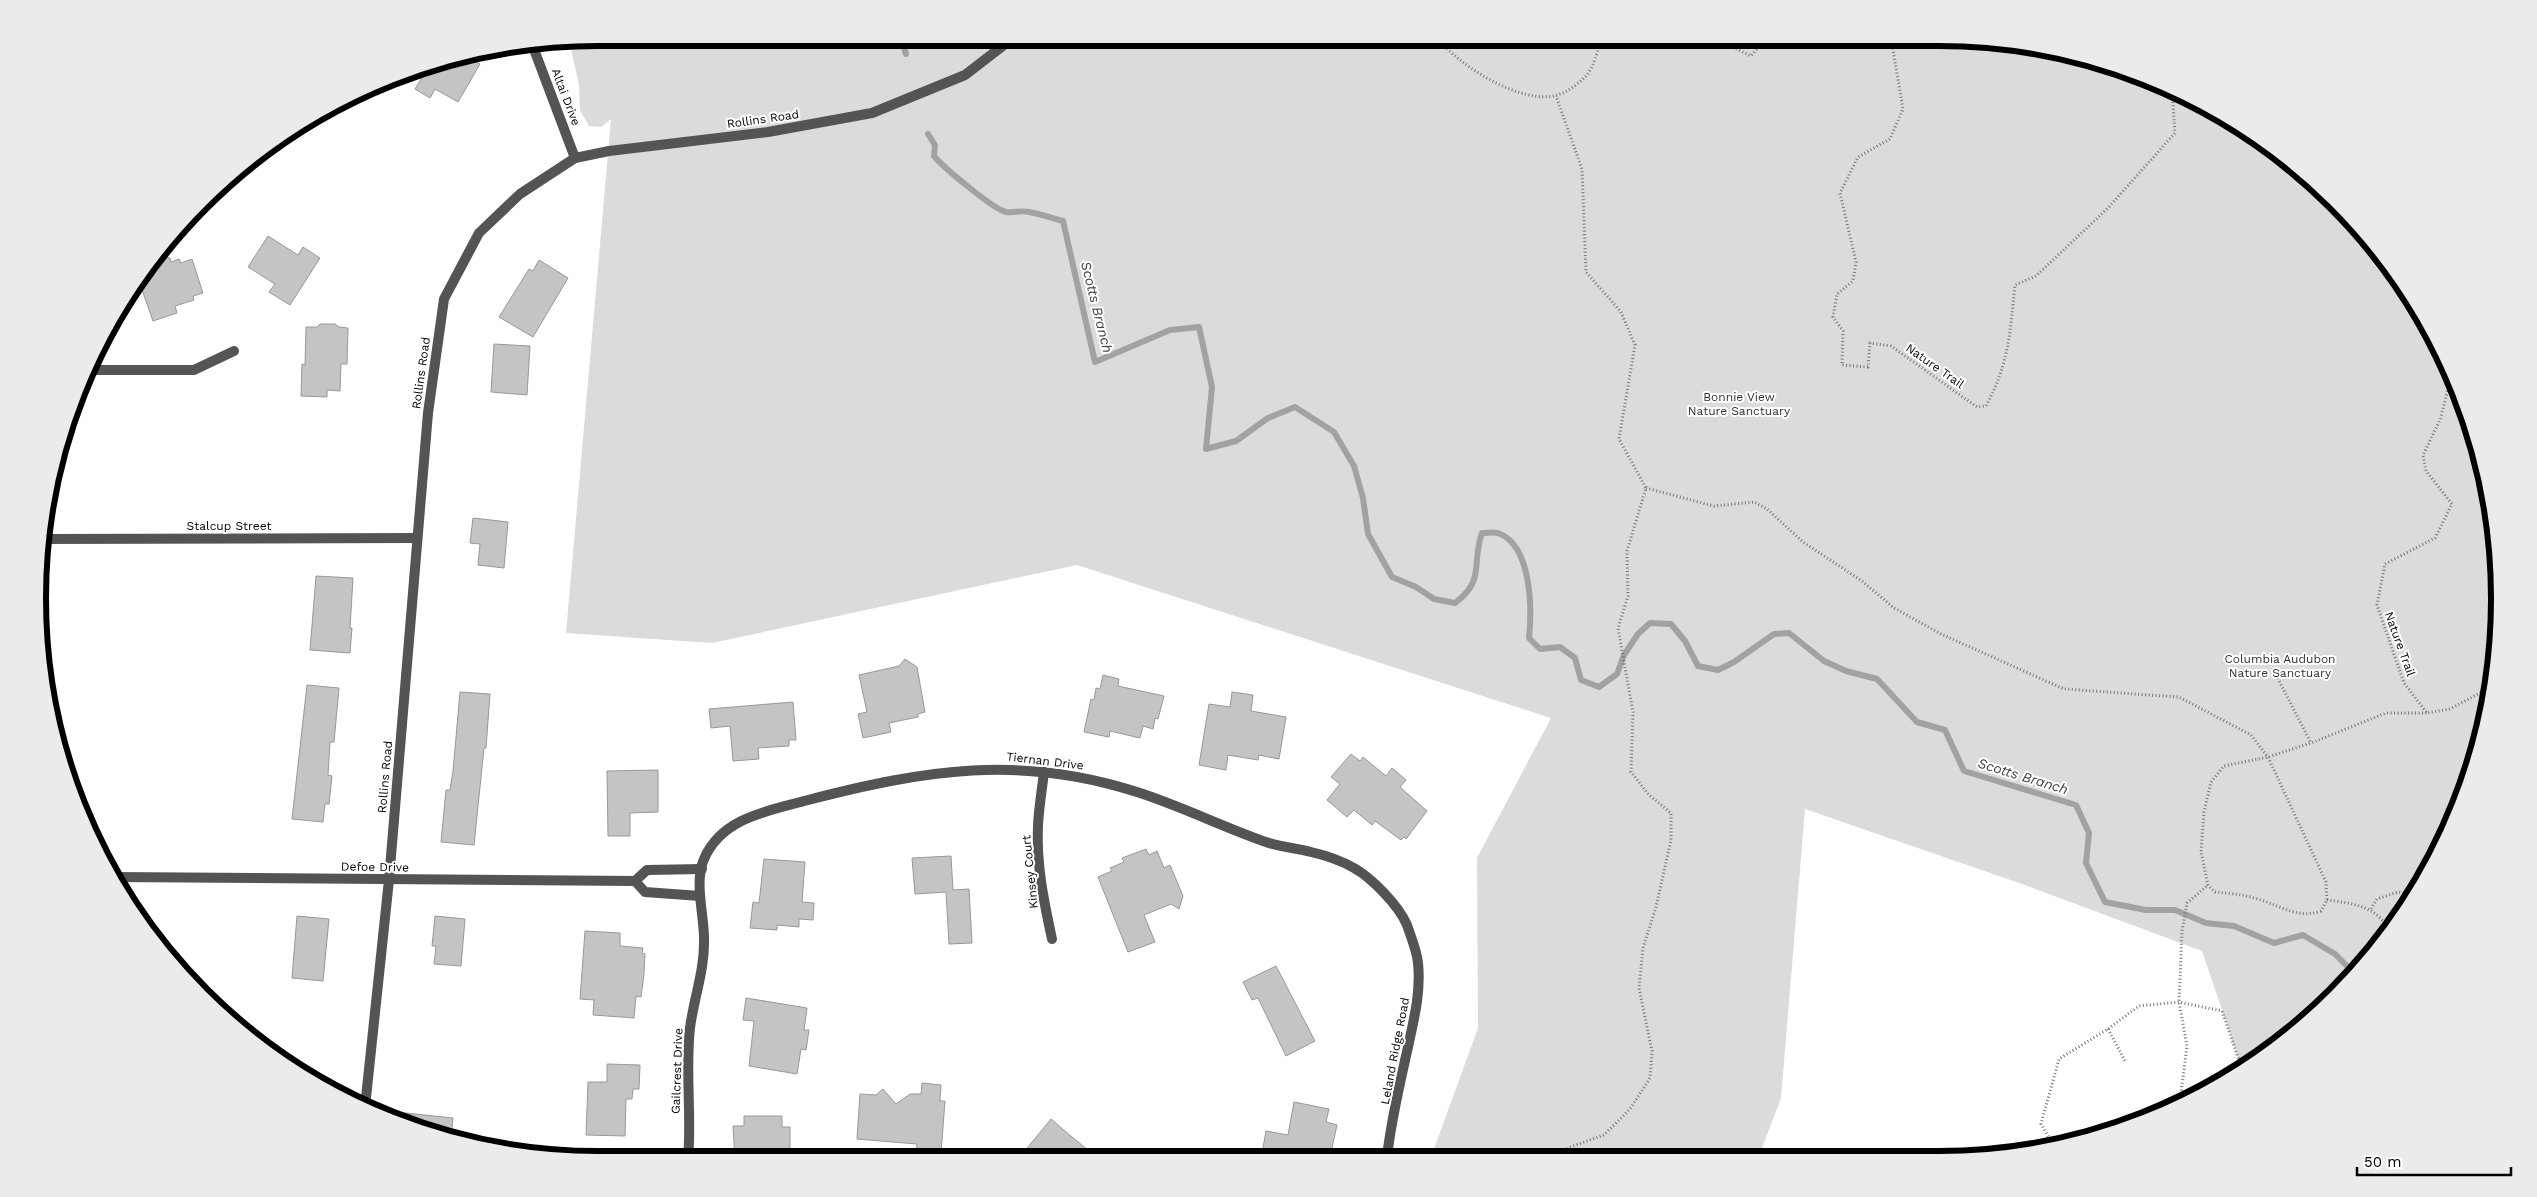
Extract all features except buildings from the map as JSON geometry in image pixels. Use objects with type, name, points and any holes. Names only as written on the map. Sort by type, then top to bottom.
[{"type":"street","name":"Rollins Road","points":[[366,1099],[389,880],[416,538],[428,413],[444,299],[479,233],[520,194],[575,158],[608,151],[768,132],[872,113],[965,75],[1003,46]]},
{"type":"street","name":"Altai Drive","points":[[534,50],[575,158]]},
{"type":"street","points":[[96,370],[194,370],[234,351]]},
{"type":"street","name":"Stalcup Street","points":[[50,539],[416,538]]},
{"type":"street","name":"Tiernan Drive","points":[[700,896],[704,860],[719,837],[734,824],[758,814],[895,780],[948,772],[1003,768],[1090,779],[1138,792],[1270,844],[1312,852],[1354,868],[1382,891],[1406,922]]},
{"type":"street","name":"Kinsey Court","points":[[1044,772],[1038,825],[1038,858],[1052,939]]},
{"type":"street","name":"Defoe Drive","points":[[121,877],[635,881],[647,870],[702,869]]},
{"type":"street","points":[[635,881],[645,892],[700,896]]},
{"type":"street","name":"Gailcrest Drive","points":[[688,1151],[686,1075],[690,1024],[703,965],[704,936],[700,896]]},
{"type":"street","name":"Leland Ridge Road","points":[[1388,1151],[1419,998],[1418,960],[1406,922]]},
{"type":"path","points":[[1446,46],[1463,63],[1498,84],[1534,96],[1556,96],[1572,88],[1587,75],[1599,46]]},
{"type":"path","points":[[1730,46],[1751,56],[1759,46]]},
{"type":"path","name":"Nature Trail","points":[[1892,46],[1903,109],[1890,139],[1858,157],[1840,193],[1856,262],[1853,281],[1837,294],[1833,317],[1843,332],[1842,365],[1868,367],[1870,343],[1891,346],[1978,407],[1986,406],[1998,384],[2008,352],[2015,285],[2036,276],[2108,208],[2175,133],[2173,98]]},
{"type":"path","points":[[1556,96],[1582,169],[1586,272],[1621,312],[1635,345],[1619,439],[1646,488],[1627,551],[1628,596],[1618,628],[1633,712],[1631,772],[1649,795],[1671,813],[1671,840],[1656,907],[1643,948],[1639,988],[1652,1051],[1650,1078],[1630,1109],[1604,1135],[1564,1151]]},
{"type":"path","name":"Nature Trail","points":[[2427,713],[2404,683],[2377,605],[2385,564],[2436,538],[2452,504],[2426,470],[2424,455],[2440,420],[2449,386]]},
{"type":"path","points":[[1646,488],[1714,506],[1754,502],[1767,509],[1803,542],[1862,581],[1894,608],[1941,634],[2064,689],[2179,697],[2250,735],[2268,757],[2326,882],[2327,900],[2321,911],[2309,915],[2296,913],[2230,892],[2215,892],[2208,885],[2201,852],[2204,812],[2211,782],[2224,766],[2268,757],[2311,744],[2386,713],[2427,713],[2450,709],[2482,692]]},
{"type":"path","points":[[2276,675],[2311,744]]},
{"type":"path","points":[[2181,1095],[2186,1046],[2179,1002],[2182,930],[2188,903],[2208,885]]},
{"type":"path","points":[[2371,910],[2377,899],[2398,892],[2405,893]]},
{"type":"path","points":[[2327,900],[2359,905],[2371,910],[2386,923]]},
{"type":"path","points":[[2050,1139],[2041,1124],[2058,1059],[2108,1029],[2139,1006],[2179,1002],[2222,1011],[2239,1062]]},
{"type":"path","points":[[2108,1029],[2125,1061]]},
{"type":"green space","name":"Bonnie View Nature Sanctuary","points":[[1938,46],[1975,47],[2046,57],[2081,65],[2150,88],[2215,120],[2245,139],[2303,183],[2329,208],[2377,262],[2398,292],[2417,322],[2449,387],[2472,456],[2480,491],[2490,562],[2491,598],[2490,635],[2480,706],[2472,741],[2449,810],[2417,875],[2377,935],[2354,963],[2303,1014],[2275,1037],[2239,1061],[2202,951],[2022,884],[1805,809],[1781,1098],[1761,1151],[1433,1151],[1478,1028],[1477,858],[1551,718],[1077,565],[712,643],[566,633],[611,119],[601,127],[589,126],[580,110],[579,85],[571,47]]},
{"type":"waterway","name":"Scotts Branch","points":[[904,46],[906,54]]},
{"type":"waterway","name":"Scotts Branch","points":[[928,134],[935,145],[934,156],[957,178],[991,204],[1006,212],[1026,211],[1063,221],[1095,362],[1170,330],[1199,327],[1212,387],[1206,449],[1236,441],[1268,418],[1295,407],[1334,432],[1354,466],[1363,498],[1368,534],[1392,577],[1416,587],[1434,599],[1455,603],[1471,587],[1476,571],[1482,533],[1498,533],[1509,540],[1518,550],[1524,564],[1529,595],[1529,638],[1540,649],[1560,647],[1575,658],[1581,680],[1599,687],[1617,674],[1624,655],[1638,634],[1650,623],[1671,624],[1685,641],[1698,666],[1718,670],[1734,662],[1774,634],[1789,633],[1824,661],[1846,671],[1877,679],[1917,722],[1945,730],[1964,771],[2076,805],[2089,833],[2086,863],[2105,902],[2146,910],[2175,910],[2206,923],[2234,926],[2274,943],[2303,935],[2335,954],[2349,968]]},
{"type":"park label","name":"Columbia Audubon Nature Sanctuary","points":[[2280,666]]}]
